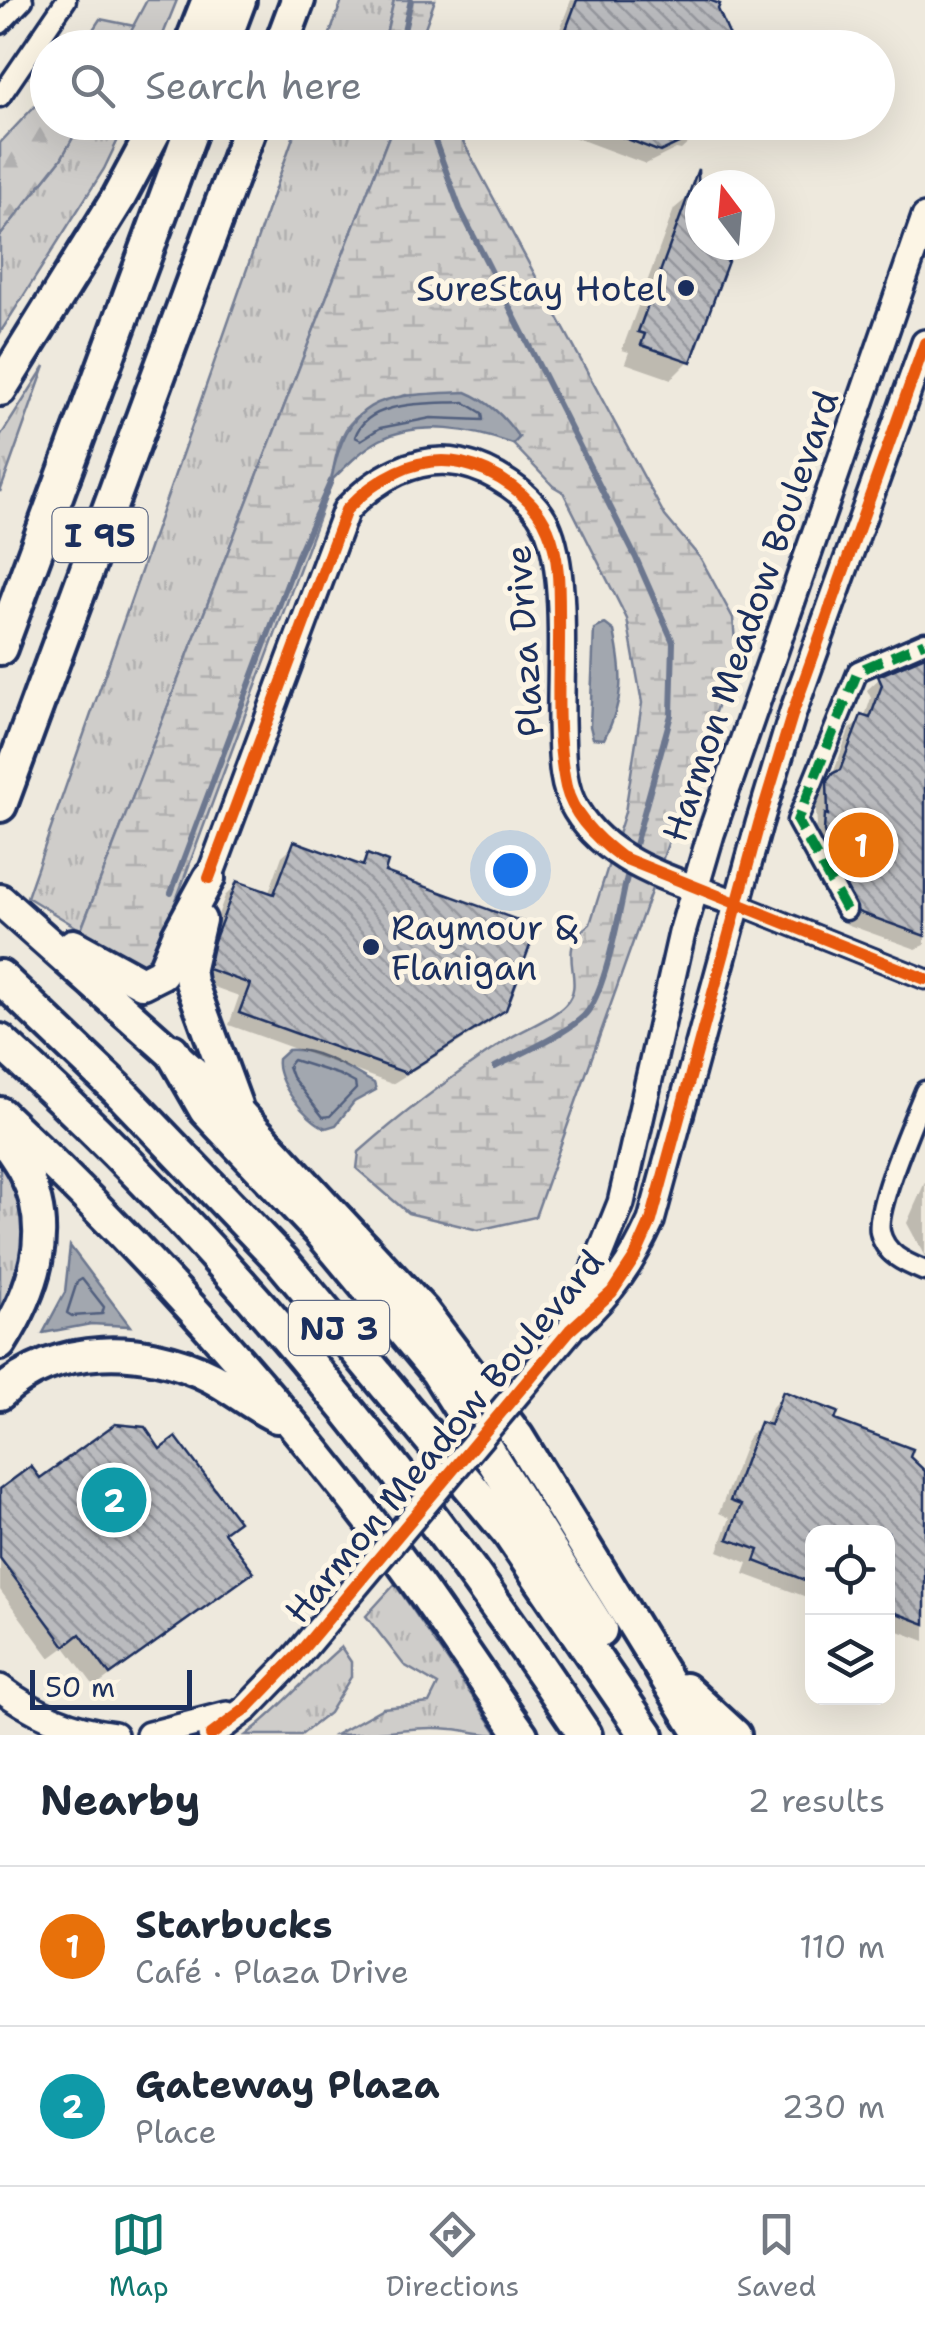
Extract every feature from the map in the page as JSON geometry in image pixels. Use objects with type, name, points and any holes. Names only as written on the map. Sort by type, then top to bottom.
[{"type":"highway","points":[[197,30],[209,0]]},
{"type":"highway","points":[[228,30],[239,0]]},
{"type":"highway","points":[[287,30],[298,0]]},
{"type":"highway","points":[[0,389],[119,197],[149,140]]},
{"type":"highway","name":"I 95","points":[[0,648],[187,140]]},
{"type":"highway","name":"I 95","points":[[0,804],[245,140]]},
{"type":"highway","name":"NJ 3","points":[[0,978],[117,1089],[282,1261],[508,1534],[641,1726]]},
{"type":"highway","name":"NJ 3","points":[[0,1041],[135,1173],[295,1348],[443,1531],[536,1660],[584,1735]]},
{"type":"highway","points":[[172,1051],[206,1110],[321,1232],[443,1379],[626,1671],[641,1726]]},
{"type":"main road","points":[[30,923],[142,982],[162,973],[208,878]]},
{"type":"main road","points":[[208,878],[192,954],[191,982],[239,1113]]},
{"type":"main road","points":[[0,900],[239,1113],[402,1288],[518,1438],[701,1735]]},
{"type":"main road","name":"NJ 3","points":[[0,1113],[137,1248],[293,1424],[392,1549],[522,1735]]},
{"type":"main road","points":[[0,1134],[26,1174],[34,1196],[40,1246],[29,1292],[0,1344]]},
{"type":"main road","points":[[0,1394],[41,1366],[96,1354],[128,1355],[153,1358],[210,1376],[254,1406],[293,1424]]},
{"type":"main road","points":[[661,1667],[735,1735]]},
{"type":"street","points":[[0,24],[23,0]]},
{"type":"street","points":[[46,30],[66,0]]},
{"type":"street","points":[[0,98],[30,53]]},
{"type":"street","name":"Harmon Meadow Boulevard","points":[[570,1330],[621,1203],[694,888],[925,216]]},
{"type":"street","name":"Harmon Meadow Boulevard","points":[[211,1735],[247,1708],[296,1657],[570,1330],[612,1292],[635,1258],[651,1221],[793,712],[925,343]]},
{"type":"street","name":"Plaza Drive","points":[[208,878],[346,510],[363,492],[409,467],[456,462],[498,478],[540,513],[548,528],[555,549],[559,595],[562,753],[567,790],[575,808],[603,844],[621,857],[694,888],[925,979]]},
{"type":"street","points":[[846,910],[797,821],[858,671],[925,642]]},
{"type":"street","points":[[925,1091],[880,1219],[884,1244],[900,1261],[925,1271]]},
{"type":"street","points":[[0,1688],[58,1721],[114,1735]]},
{"type":"street","points":[[149,1735],[204,1723],[247,1708]]},
{"type":"green space","points":[[147,0],[177,0],[165,30],[131,30]]},
{"type":"green space","points":[[342,0],[394,0],[387,30],[331,30]]},
{"type":"green space","points":[[394,0],[435,0],[424,30],[387,30]]},
{"type":"green space","points":[[100,19],[134,26],[132,30],[93,30]]},
{"type":"green space","points":[[30,111],[30,140],[72,140],[0,236],[0,143]]},
{"type":"green space","points":[[72,140],[118,140],[104,169],[0,333],[0,236]]},
{"type":"green space","points":[[292,140],[387,140],[81,930],[27,897]]},
{"type":"green space","points":[[387,140],[462,140],[665,516],[701,559],[733,618],[736,653],[535,1217],[478,1230],[408,1213],[357,1169],[359,1152],[412,1108],[467,1067],[565,1005],[574,985],[573,944],[590,924],[625,812],[642,703],[627,619],[563,492],[513,444],[519,437],[406,395],[370,409],[349,424],[338,449],[330,487],[156,954],[140,970],[109,957],[81,930]]},
{"type":"green space","points":[[45,366],[0,492],[0,437]]},
{"type":"green space","points":[[0,1148],[23,1204],[25,1276],[0,1314]]},
{"type":"green space","points":[[395,1584],[499,1735],[437,1728],[335,1735],[383,1708],[429,1703],[438,1685],[404,1665],[366,1616]]},
{"type":"green space","points":[[341,1647],[351,1662],[351,1677],[329,1713],[301,1735],[246,1735],[271,1714]]},
{"type":"water","points":[[466,392],[496,411],[519,438],[513,444],[447,429],[412,430],[380,440],[331,481],[348,430],[360,414],[375,404],[414,395]]},
{"type":"water","points":[[605,624],[614,631],[620,686],[616,711],[604,739],[593,738],[590,726],[594,629]]},
{"type":"water","points":[[288,1050],[311,1052],[333,1060],[374,1083],[376,1090],[354,1102],[336,1125],[326,1128],[301,1109],[281,1078],[278,1059]]},
{"type":"water","points":[[70,1246],[130,1326],[91,1324],[43,1333],[65,1292]]},
{"type":"building","points":[[577,0],[709,0],[720,4],[718,9],[727,30],[566,30]]},
{"type":"building","points":[[630,140],[685,140],[660,152]]},
{"type":"building","name":"SureStay Hotel","points":[[685,204],[685,260],[728,260],[691,362],[641,345],[645,334],[638,332]]},
{"type":"building","points":[[925,656],[925,936],[858,912],[830,854],[824,832],[827,781],[840,770],[861,715],[870,718],[882,685],[878,676]]},
{"type":"building","name":"Raymour & Flanigan","points":[[294,841],[363,866],[367,854],[388,862],[385,872],[537,927],[506,1010],[406,1073],[239,1013],[250,984],[208,969],[214,941],[237,881],[274,894]]},
{"type":"building","points":[[783,1391],[838,1412],[835,1420],[913,1449],[910,1457],[925,1471],[925,1624],[895,1613],[895,1525],[805,1525],[805,1580],[755,1561],[759,1550],[728,1539],[741,1505],[730,1501],[760,1422],[770,1425]]},
{"type":"building","points":[[115,1424],[145,1427],[160,1449],[176,1437],[239,1521],[224,1532],[254,1572],[110,1675],[80,1634],[65,1646],[0,1558],[0,1489],[31,1466],[40,1478]]},
{"type":"waterway","points":[[404,30],[411,0]]},
{"type":"waterway","points":[[435,140],[460,209],[636,558],[673,642],[671,715],[632,856]]},
{"type":"waterway","points":[[171,893],[298,555],[331,481]]},
{"type":"waterway","points":[[495,1067],[559,1034],[588,1011],[608,962],[629,868]]},
{"type":"marked path","points":[[846,910],[797,821],[858,671],[925,642]]},
{"type":"cycle path","points":[[211,1735],[247,1708],[296,1657],[570,1330],[612,1292],[635,1257],[651,1221],[793,712],[925,343]]},
{"type":"cycle path","points":[[209,878],[346,510],[370,488],[398,472],[429,462],[461,463],[500,479],[524,496],[542,518],[552,540],[558,581],[562,766],[569,798],[588,826],[621,857],[925,979]]},
{"type":"place","name":"SureStay Hotel","points":[[686,288]]},
{"type":"place","name":"Starbucks","points":[[861,845]]},
{"type":"place","name":"Raymour & Flanigan","points":[[371,947]]},
{"type":"place","name":"Gateway Plaza","points":[[114,1500]]}]
